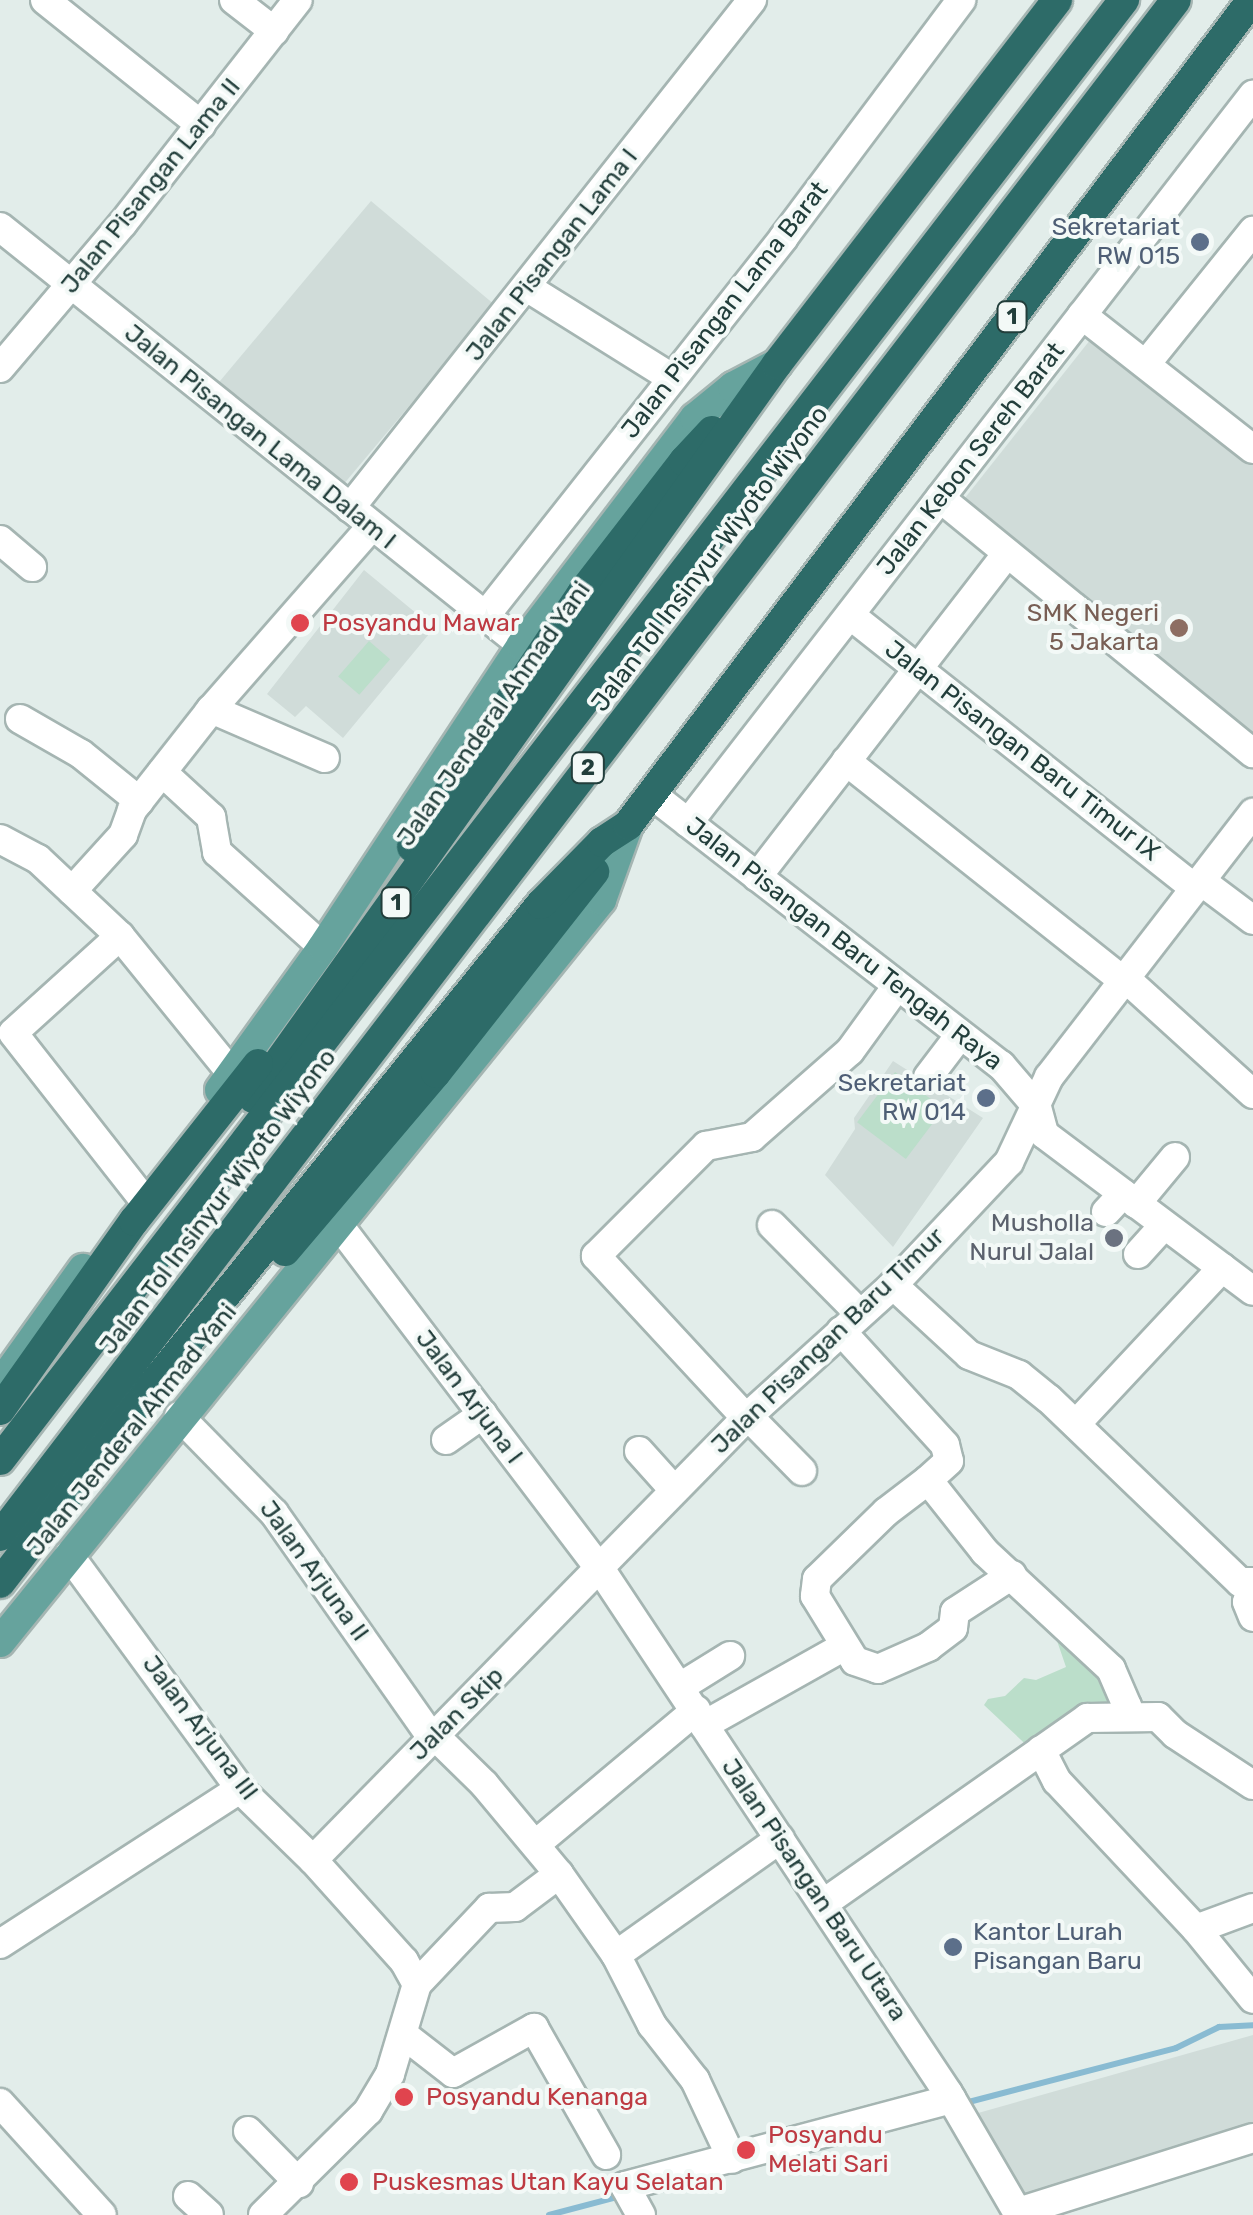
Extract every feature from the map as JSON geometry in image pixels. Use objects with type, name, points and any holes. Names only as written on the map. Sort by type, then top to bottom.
[{"type":"highway","name":"Jalan Jenderal Ahmad Yani","points":[[0,1431],[350,967],[778,364],[1057,0]]},
{"type":"highway","name":"Jalan Tol Insinyur Wiyoto Wiyono","points":[[0,1460],[1124,0]]},
{"type":"highway","name":"Jalan Tol Insinyur Wiyoto Wiyono","points":[[0,1536],[1176,0]]},
{"type":"highway","name":"Jalan Jenderal Ahmad Yani","points":[[0,1585],[148,1390],[540,904],[602,842],[628,825],[1252,0]]},
{"type":"highway","points":[[0,1410],[114,1249],[333,962],[582,594],[684,461],[778,364]]},
{"type":"highway","points":[[0,1585],[436,1073],[628,825]]},
{"type":"main road","name":"Jalan Jenderal Ahmad Yani","points":[[0,1384],[323,946],[522,645],[695,418],[733,387],[778,364]]},
{"type":"main road","name":"Jalan Jenderal Ahmad Yani","points":[[0,1642],[179,1416],[601,900],[628,825]]},
{"type":"street","points":[[45,0],[201,125]]},
{"type":"street","points":[[234,0],[274,31]]},
{"type":"street","name":"Jalan Pisangan Lama II","points":[[0,368],[201,125],[298,0]]},
{"type":"street","name":"Jalan Pisangan Lama I","points":[[72,891],[123,836],[138,800],[360,518],[528,288],[752,0]]},
{"type":"street","name":"Jalan Pisangan Lama Barat","points":[[484,616],[672,378],[960,0]]},
{"type":"street","name":"Jalan Kebon Sereh Barat","points":[[688,823],[1253,95]]},
{"type":"street","name":"Jalan Pisangan Lama Dalam I","points":[[0,227],[522,645]]},
{"type":"street","points":[[1146,364],[1249,244]]},
{"type":"street","points":[[528,288],[672,378]]},
{"type":"street","points":[[1082,315],[1253,449]]},
{"type":"street","points":[[940,498],[1253,753]]},
{"type":"street","points":[[0,540],[32,566]]},
{"type":"street","points":[[757,877],[1007,553]]},
{"type":"street","name":"Jalan Pisangan Baru Timur IX","points":[[850,615],[1197,884],[1253,920]]},
{"type":"street","points":[[211,709],[325,758]]},
{"type":"street","points":[[20,719],[80,754],[138,800]]},
{"type":"street","points":[[846,761],[1123,978],[1253,1094]]},
{"type":"street","points":[[162,772],[211,817],[217,852],[323,946]]},
{"type":"street","name":"Jalan Pisangan Baru Tengah Raya","points":[[651,794],[1002,1065],[1037,1108],[1044,1134],[1122,1203],[1164,1225],[1253,1291]]},
{"type":"street","name":"Jalan Pisangan Baru Timur","points":[[600,1570],[747,1417],[893,1285],[1008,1162],[1049,1077],[1253,814]]},
{"type":"street","points":[[5,852],[38,859],[120,936],[232,1074]]},
{"type":"street","points":[[120,936],[6,1038],[140,1196]]},
{"type":"street","points":[[802,1471],[596,1256],[706,1146],[752,1137],[850,1052],[897,986]]},
{"type":"street","points":[[928,1076],[960,1034]]},
{"type":"street","points":[[1122,1203],[1175,1157]]},
{"type":"street","name":"Jalan Arjuna I","points":[[338,1224],[600,1570]]},
{"type":"street","points":[[772,1224],[945,1445],[948,1460],[816,1579],[815,1596],[844,1647],[855,1662],[869,1669],[904,1659],[954,1628],[955,1612],[1012,1575]]},
{"type":"street","points":[[1138,1254],[1164,1225]]},
{"type":"street","points":[[1076,1424],[1222,1268]]},
{"type":"street","points":[[893,1285],[969,1355],[1019,1375],[1076,1424],[1108,1461],[1240,1582],[1253,1585],[1247,1602],[1253,1617]]},
{"type":"street","points":[[446,1440],[483,1414]]},
{"type":"street","name":"Jalan Arjuna II","points":[[179,1416],[274,1513],[434,1737],[536,1844],[559,1874],[616,1956],[652,2025],[696,2080],[732,2159]]},
{"type":"street","points":[[639,1451],[674,1490]]},
{"type":"street","points":[[928,1480],[986,1552],[1111,1669],[1127,1706],[1126,1717]]},
{"type":"street","name":"Jalan Arjuna III","points":[[69,1555],[240,1789],[314,1860],[404,1961],[417,1984]]},
{"type":"street","name":"Jalan Pisangan Baru Utara","points":[[600,1570],[824,1903],[956,2107],[1018,2213]]},
{"type":"street","name":"Jalan Skip","points":[[314,1860],[600,1570]]},
{"type":"street","points":[[693,1708],[844,1647]]},
{"type":"street","points":[[536,1844],[693,1708],[730,1656]]},
{"type":"street","points":[[824,1903],[1087,1718],[1158,1716],[1175,1734],[1248,1771]]},
{"type":"street","points":[[1041,1750],[1057,1781],[1196,1929],[1253,1998]]},
{"type":"street","points":[[0,1944],[240,1789]]},
{"type":"street","points":[[616,1956],[780,1839]]},
{"type":"street","points":[[263,2215],[368,2111],[390,2074],[417,1984],[489,1908],[515,1907],[559,1874]]},
{"type":"street","points":[[1196,1929],[1253,1908]]},
{"type":"street","points":[[404,2034],[454,2072],[534,2028],[606,2155]]},
{"type":"street","points":[[0,2104],[102,2215]]},
{"type":"street","points":[[632,2198],[732,2159],[956,2107]]},
{"type":"street","points":[[248,2131],[299,2183]]},
{"type":"street","points":[[1018,2213],[1253,2138]]},
{"type":"shaded area","points":[[371,201],[494,304],[337,491],[214,388]]},
{"type":"shaded area","name":"SMK Negeri 5 Jakarta","points":[[1094,335],[1253,465],[1253,747],[957,508]]},
{"type":"shaded area","points":[[364,570],[434,628],[343,738],[306,706],[295,717],[267,694]]},
{"type":"shaded area","points":[[893,1061],[983,1118],[893,1247],[825,1175],[855,1129],[854,1118]]},
{"type":"shaded area","points":[[1253,2035],[1253,2137],[1022,2205],[964,2117]]},
{"type":"green space","points":[[369,641],[390,659],[359,695],[338,676]]},
{"type":"green space","points":[[895,1072],[944,1109],[906,1159],[857,1122]]},
{"type":"green space","points":[[1054,1632],[1088,1648],[1124,1721],[1114,1721],[1036,1754],[984,1705],[988,1699],[1005,1696],[1024,1678],[1036,1680],[1066,1667]]},
{"type":"waterway","points":[[961,2104],[1176,2048],[1219,2027],[1253,2025]]},
{"type":"waterway","points":[[549,2215],[621,2196]]},
{"type":"place","name":"Sekretariat RW 015","points":[[1200,242]]},
{"type":"place","name":"Posyandu Mawar","points":[[300,623]]},
{"type":"place","name":"SMK Negeri 5 Jakarta","points":[[1179,628]]},
{"type":"place","name":"Sekretariat RW 014","points":[[986,1098]]},
{"type":"place","name":"Musholla Nurul Jalal","points":[[1114,1238]]},
{"type":"place","name":"Kantor Lurah Pisangan Baru","points":[[953,1947]]},
{"type":"place","name":"Posyandu Kenanga","points":[[404,2097]]},
{"type":"place","name":"Posyandu Melati Sari","points":[[746,2150]]},
{"type":"place","name":"Puskesmas Utan Kayu Selatan","points":[[349,2182]]}]
